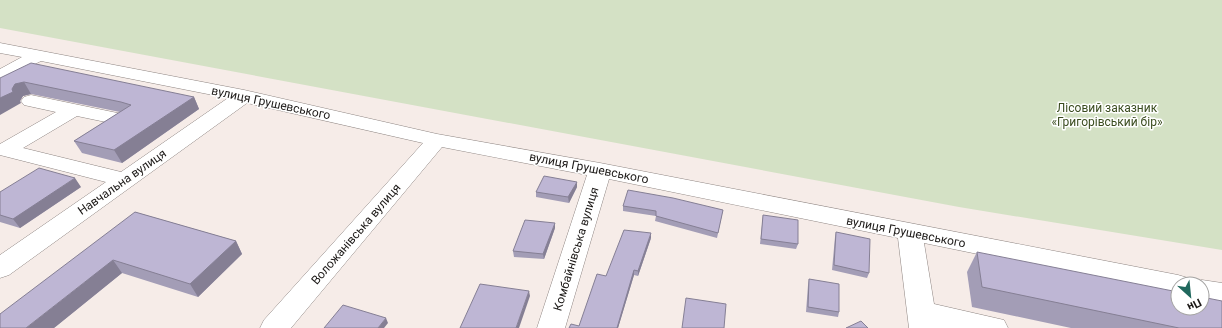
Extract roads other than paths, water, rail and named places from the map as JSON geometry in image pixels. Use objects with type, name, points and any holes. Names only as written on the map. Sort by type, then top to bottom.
[{"type":"street","name":"вулиця Грушевського","points":[[0,48],[244,96],[437,140],[600,170],[910,233],[1170,283]]},
{"type":"street","points":[[0,76],[40,55]]},
{"type":"street","name":"Навчальна вулиця","points":[[0,268],[244,96]]},
{"type":"street","points":[[32,101],[120,119]]},
{"type":"street","points":[[73,110],[5,150],[125,180]]},
{"type":"street","name":"Воложанівська вулиця","points":[[274,328],[437,140]]},
{"type":"street","name":"Комбайнівська вулиця","points":[[551,328],[600,170]]},
{"type":"street","points":[[910,233],[922,320],[994,328]]},
{"type":"street","points":[[1210,292],[1222,294]]},
{"type":"park label","name":"Лісовий заказник «Григорівський бір»","points":[[1107,115]]}]
